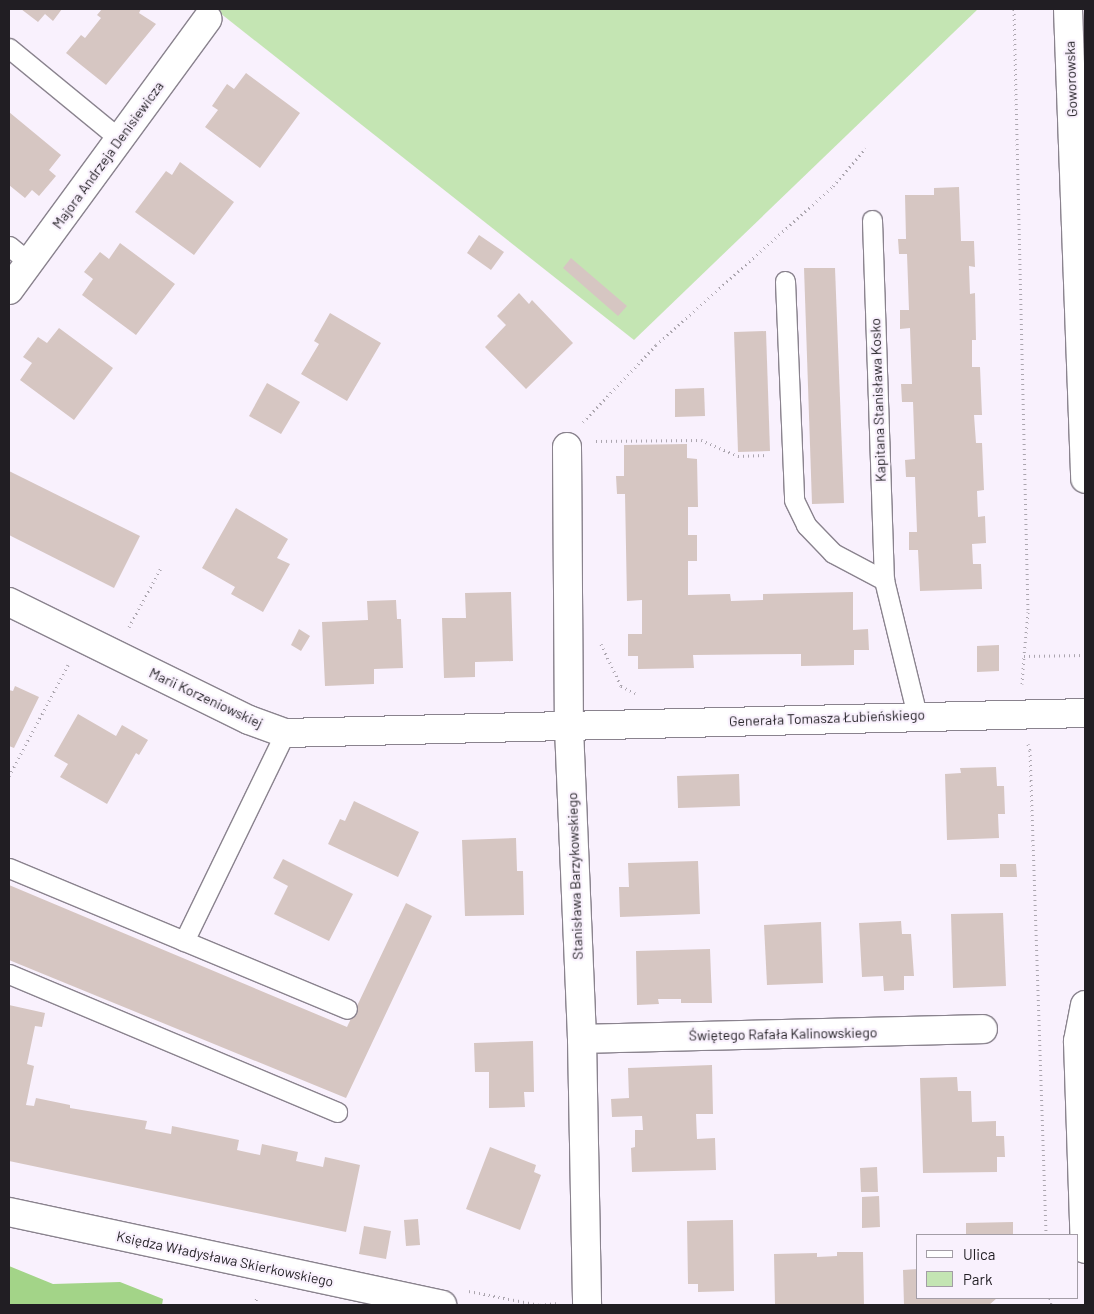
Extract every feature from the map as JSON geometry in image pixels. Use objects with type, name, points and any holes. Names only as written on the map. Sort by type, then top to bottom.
[{"type":"street","name":"Goworowska","points":[[1068,9],[1085,479]]},
{"type":"street","name":"Majora Andrzeja Denisiewicza","points":[[9,290],[19,254],[121,140],[207,19]]},
{"type":"street","name":"Stanisława Barzykowskiego","points":[[575,1302],[582,1038],[569,728],[578,444]]},
{"type":"street","name":"Marii Korzeniowskiej","points":[[9,602],[249,720],[286,732],[569,728]]},
{"type":"street","name":"Generała Tomasza Łubieńskiego","points":[[569,728],[917,715],[1085,713]]},
{"type":"street","points":[[1085,1005],[1078,1041],[1085,1249]]},
{"type":"street","name":"Świętego Rafała Kalinowskiego","points":[[582,1038],[984,1029]]},
{"type":"street","name":"Księdza Władysława Skierkowskiego","points":[[9,1212],[442,1305]]},
{"type":"lane","points":[[9,48],[121,140]]},
{"type":"lane","name":"Kapitana Stanisława Kosko","points":[[872,220],[884,580],[917,715]]},
{"type":"lane","points":[[784,282],[794,500],[806,525],[840,558],[884,580]]},
{"type":"lane","points":[[184,941],[286,732]]},
{"type":"lane","points":[[9,868],[346,1009]]},
{"type":"lane","points":[[9,974],[337,1112]]},
{"type":"path","points":[[1014,9],[1028,612],[1024,682]]},
{"type":"path","points":[[792,454],[738,456],[701,440],[578,444],[570,436],[635,365],[833,186],[866,148]]},
{"type":"path","points":[[128,629],[162,566]]},
{"type":"path","points":[[597,637],[621,686],[642,695]]},
{"type":"path","points":[[9,776],[82,638]]},
{"type":"path","points":[[1024,656],[1085,655]]},
{"type":"path","points":[[1030,750],[1046,1234]]},
{"type":"path","points":[[464,1290],[540,1305],[575,1302]]},
{"type":"green space","points":[[215,9],[978,9],[634,340]]},
{"type":"green space","points":[[9,1266],[53,1284],[120,1282],[163,1299],[162,1305],[9,1305]]},
{"type":"building","points":[[21,9],[62,9],[53,21],[45,14],[38,22]]},
{"type":"building","points":[[102,9],[141,9],[139,13],[156,24],[106,85],[66,53],[81,35],[85,38],[101,18],[97,15]]},
{"type":"building","points":[[246,73],[300,113],[260,168],[205,127],[218,110],[212,106],[227,84],[234,89]]},
{"type":"building","points":[[9,112],[61,155],[49,170],[56,176],[39,196],[32,190],[25,198],[9,185]]},
{"type":"building","points":[[180,162],[234,202],[194,255],[135,212],[166,171],[172,175]]},
{"type":"building","points":[[959,187],[961,241],[974,241],[975,267],[969,266],[970,294],[975,293],[976,340],[972,340],[972,367],[980,367],[982,415],[974,415],[976,443],[982,443],[984,490],[977,491],[978,517],[985,516],[986,543],[972,544],[973,564],[981,564],[982,589],[920,591],[918,550],[909,550],[909,532],[917,532],[915,477],[906,477],[905,460],[915,459],[913,402],[902,402],[901,384],[912,384],[910,328],[900,329],[900,310],[909,310],[907,254],[899,254],[898,239],[906,239],[905,195],[934,195],[934,188]]},
{"type":"building","points":[[479,235],[504,252],[491,270],[467,253]]},
{"type":"building","points":[[120,243],[175,284],[136,335],[82,295],[93,279],[84,272],[100,252],[109,259]]},
{"type":"building","points":[[571,258],[627,306],[618,316],[563,268]]},
{"type":"building","points":[[804,268],[835,268],[844,503],[812,504]]},
{"type":"building","points":[[519,293],[529,304],[532,300],[573,343],[526,389],[485,347],[506,325],[497,316]]},
{"type":"building","points":[[330,313],[381,343],[347,401],[301,374],[319,344],[314,341]]},
{"type":"building","points":[[59,328],[113,368],[74,420],[20,380],[32,363],[23,357],[38,337],[47,343]]},
{"type":"building","points":[[766,331],[770,451],[738,452],[734,332]]},
{"type":"building","points":[[267,383],[300,402],[281,434],[249,416]]},
{"type":"building","points":[[704,388],[705,416],[675,417],[675,389]]},
{"type":"building","points":[[687,444],[687,458],[697,459],[698,507],[688,507],[688,535],[697,535],[697,561],[688,561],[688,595],[730,594],[731,601],[763,600],[763,594],[853,592],[853,630],[868,629],[869,650],[854,650],[854,665],[801,666],[801,654],[693,655],[694,668],[638,669],[638,656],[628,656],[628,634],[642,634],[642,600],[627,601],[625,494],[617,494],[616,476],[624,476],[624,445]]},
{"type":"building","points":[[9,471],[140,536],[114,588],[9,535]]},
{"type":"building","points":[[236,508],[288,539],[277,558],[290,564],[263,612],[231,594],[235,587],[202,568]]},
{"type":"building","points":[[511,592],[513,661],[475,662],[475,677],[444,678],[442,618],[466,618],[465,593]]},
{"type":"building","points":[[396,600],[397,619],[401,619],[403,668],[374,669],[374,684],[325,686],[322,622],[368,620],[367,601]]},
{"type":"building","points":[[299,629],[310,636],[301,651],[291,645]]},
{"type":"building","points":[[999,645],[999,671],[977,672],[977,646]]},
{"type":"building","points":[[15,686],[39,697],[14,748],[9,746],[9,690],[13,691]]},
{"type":"building","points":[[78,714],[116,736],[122,725],[148,740],[139,755],[136,753],[107,804],[60,777],[68,764],[54,756]]},
{"type":"building","points":[[996,767],[997,786],[1004,786],[1005,814],[998,814],[999,838],[947,840],[945,774],[961,773],[960,768]]},
{"type":"building","points":[[739,774],[740,806],[678,808],[677,776]]},
{"type":"building","points":[[354,801],[419,832],[398,877],[328,844],[340,819],[345,821]]},
{"type":"building","points":[[516,838],[517,871],[523,871],[524,915],[465,916],[462,840]]},
{"type":"building","points":[[283,859],[353,894],[329,941],[274,914],[288,886],[273,878]]},
{"type":"building","points":[[698,861],[700,914],[620,917],[619,887],[629,887],[628,863]]},
{"type":"building","points":[[1000,864],[1016,864],[1017,877],[1000,877]]},
{"type":"building","points":[[9,885],[347,1027],[406,903],[432,916],[346,1098],[9,960]]},
{"type":"building","points":[[1003,913],[1006,986],[953,988],[951,914]]},
{"type":"building","points":[[901,921],[902,934],[911,934],[914,976],[904,976],[904,990],[884,991],[883,976],[862,977],[859,923]]},
{"type":"building","points":[[821,922],[823,983],[767,985],[764,925]]},
{"type":"building","points":[[710,949],[712,1003],[681,1003],[681,999],[658,999],[659,1004],[637,1005],[636,951]]},
{"type":"building","points":[[9,1005],[45,1013],[42,1027],[35,1026],[27,1064],[34,1066],[26,1105],[34,1106],[36,1098],[70,1105],[70,1108],[147,1121],[145,1129],[171,1134],[172,1126],[239,1140],[237,1150],[260,1155],[262,1144],[298,1152],[296,1161],[323,1167],[325,1157],[360,1165],[346,1232],[9,1161]]},
{"type":"building","points":[[533,1041],[534,1092],[524,1092],[525,1107],[489,1108],[489,1072],[475,1072],[474,1043]]},
{"type":"building","points":[[712,1065],[713,1114],[696,1114],[697,1139],[715,1138],[716,1170],[632,1172],[631,1148],[635,1147],[635,1130],[643,1130],[642,1116],[612,1117],[611,1099],[629,1098],[628,1068]]},
{"type":"building","points":[[957,1077],[958,1091],[971,1091],[972,1122],[996,1121],[996,1136],[1004,1136],[1005,1157],[997,1157],[997,1172],[923,1173],[920,1078]]},
{"type":"building","points":[[490,1147],[536,1165],[534,1172],[541,1175],[520,1230],[466,1209]]},
{"type":"building","points":[[877,1167],[878,1192],[861,1192],[860,1168]]},
{"type":"building","points":[[879,1196],[880,1227],[862,1228],[862,1197]]},
{"type":"building","points":[[418,1219],[420,1245],[406,1246],[404,1220]]},
{"type":"building","points":[[733,1220],[734,1291],[698,1292],[698,1284],[688,1284],[687,1221]]},
{"type":"building","points":[[1013,1222],[1013,1234],[966,1234],[966,1223]]},
{"type":"building","points":[[364,1226],[391,1231],[386,1259],[359,1254]]},
{"type":"building","points":[[837,1252],[863,1252],[864,1305],[775,1305],[774,1254],[817,1253],[817,1257],[837,1256]]},
{"type":"building","points":[[916,1269],[916,1299],[996,1299],[989,1305],[904,1305],[903,1270]]}]
